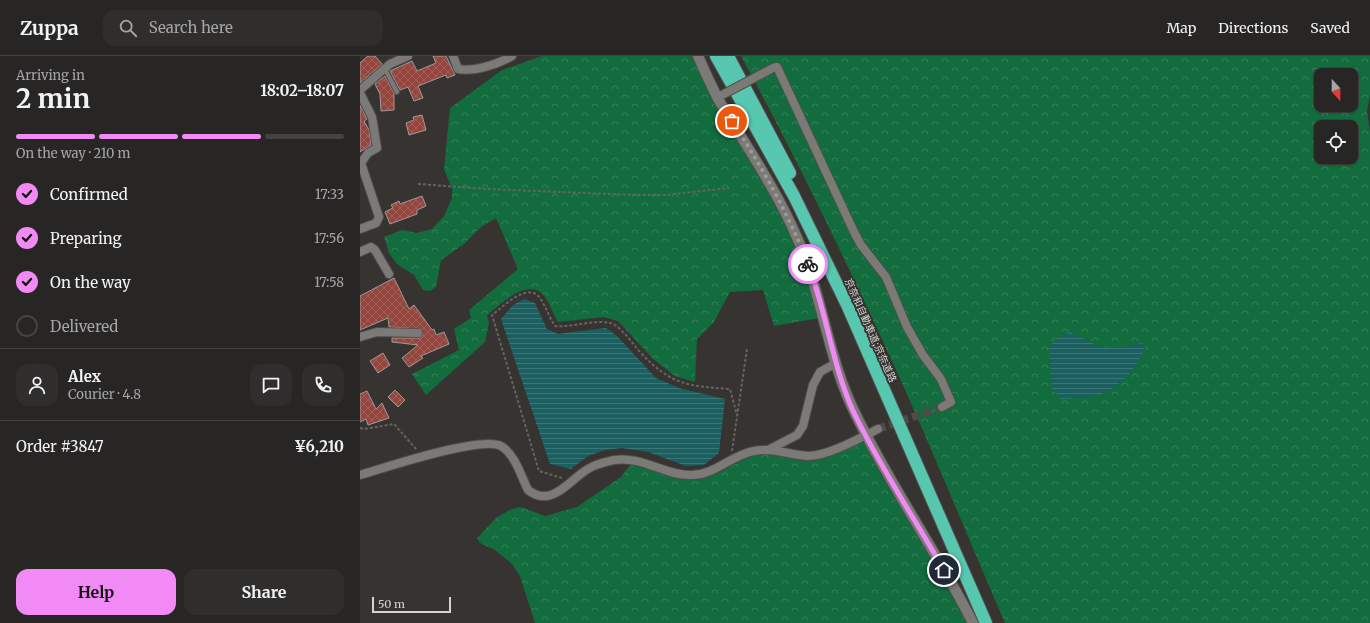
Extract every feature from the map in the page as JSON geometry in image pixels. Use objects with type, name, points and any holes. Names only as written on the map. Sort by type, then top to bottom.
[{"type":"highway","name":"京奈和自動車道;京奈道路","points":[[716,56],[794,196],[848,306],[986,623]]},
{"type":"highway","name":"京奈和自動車道;京奈道路","points":[[728,56],[765,123],[846,288],[904,416],[993,623]]},
{"type":"street","points":[[360,229],[376,223],[379,217],[361,163],[368,153],[377,148],[372,117],[360,89],[390,64],[408,56]]},
{"type":"street","points":[[453,56],[458,69],[468,71],[504,61],[512,56]]},
{"type":"street","points":[[698,56],[720,97],[769,180],[798,239],[813,277],[836,363],[855,415],[886,475],[915,518],[973,623]]},
{"type":"street","points":[[720,97],[777,67],[854,232],[861,245],[886,277],[910,332],[923,356],[941,379],[951,402],[942,407]]},
{"type":"street","points":[[360,252],[370,247],[375,250],[389,274]]},
{"type":"street","points":[[360,337],[377,332],[418,333]]},
{"type":"street","points":[[768,450],[797,435],[803,426],[813,385],[820,372],[836,363]]},
{"type":"street","points":[[360,476],[422,455],[490,443],[496,444],[509,453],[528,490],[533,493],[545,495],[554,494],[573,482],[587,469],[614,460],[645,462],[682,474],[697,475],[713,470],[737,457],[754,451],[768,450],[810,456],[824,453],[878,429]]},
{"type":"lane","points":[[384,69],[397,92]]},
{"type":"path","points":[[418,184],[487,190],[636,195],[665,195],[729,188]]},
{"type":"path","points":[[573,482],[539,470],[492,315],[524,292],[532,292],[538,296],[555,326],[563,327],[604,322],[615,325],[650,362],[673,380],[694,387],[730,389],[737,415]]},
{"type":"path","points":[[737,457],[731,449],[747,349]]},
{"type":"path","points":[[360,428],[364,429],[394,424],[422,455]]},
{"type":"green space","points":[[542,56],[692,56],[714,100],[765,182],[794,241],[809,279],[819,318],[774,326],[763,290],[730,292],[714,322],[697,339],[695,382],[675,376],[653,359],[618,321],[604,317],[558,322],[544,296],[538,291],[531,289],[515,294],[487,315],[489,323],[485,342],[426,395],[412,374],[459,350],[454,329],[471,318],[469,310],[518,269],[496,218],[481,227],[464,244],[441,260],[436,287],[430,291],[423,290],[414,275],[397,264],[389,253],[384,237],[402,230],[417,233],[432,229],[444,216],[452,198],[452,189],[444,169],[450,108],[502,70]]},
{"type":"green space","points":[[741,56],[1370,56],[1370,95],[1367,111],[1370,133],[1370,623],[1005,623],[902,383],[844,259],[784,137]],"holes":[[[1066,334],[1081,337],[1095,345],[1107,348],[1118,348],[1142,343],[1112,388],[1058,338]]]},
{"type":"green space","points":[[859,442],[866,443],[882,477],[911,521],[967,623],[535,623],[520,576],[512,564],[495,550],[480,543],[477,538],[497,517],[512,509],[521,507],[545,516],[577,507],[621,477],[630,465],[681,479],[698,480],[714,475],[753,456],[768,454],[796,460],[811,461],[830,456]]},
{"type":"water","points":[[524,299],[535,303],[547,329],[558,334],[606,328],[617,336],[656,378],[679,388],[725,399],[719,453],[704,465],[686,466],[648,452],[622,448],[605,450],[588,456],[571,469],[550,464],[501,319],[513,305]]},
{"type":"water","points":[[1070,333],[1076,334],[1096,345],[1103,347],[1116,348],[1142,343],[1145,347],[1133,369],[1113,388],[1094,396],[1061,399],[1052,388],[1049,347],[1061,335]]},
{"type":"building","points":[[368,56],[375,56],[382,64],[360,83],[360,63]]},
{"type":"building","points":[[433,56],[446,56],[455,75],[447,78],[446,75],[418,86],[423,98],[414,101],[408,87],[400,90],[390,71],[412,61],[417,71],[436,63]]},
{"type":"building","points":[[385,76],[394,93],[394,110],[381,111],[380,94],[375,84]]},
{"type":"building","points":[[360,105],[367,119],[364,121],[369,130],[371,145],[360,152]]},
{"type":"building","points":[[422,115],[426,130],[409,135],[406,123],[414,120],[413,117]]},
{"type":"building","points":[[422,196],[426,206],[417,210],[417,214],[390,224],[385,212],[393,208],[391,205],[399,201],[400,204]]},
{"type":"building","points":[[394,278],[409,309],[414,305],[432,330],[434,329],[436,335],[444,332],[449,344],[421,356],[423,358],[409,367],[402,358],[418,345],[392,342],[392,338],[420,338],[423,334],[421,329],[389,327],[388,318],[360,330],[360,296]]},
{"type":"building","points":[[383,353],[390,365],[378,373],[370,361]]},
{"type":"building","points":[[395,390],[405,400],[398,407],[388,397]]},
{"type":"building","points":[[367,391],[376,409],[382,403],[389,418],[368,425],[366,419],[360,422],[360,394]]},
{"type":"tunnel","points":[[878,429],[942,407]]},
{"type":"way so far","points":[[732,121],[769,180],[798,239],[808,264]]},
{"type":"route","points":[[808,264],[813,277],[836,363],[855,415],[870,441],[886,475],[915,518],[944,570]]}]
